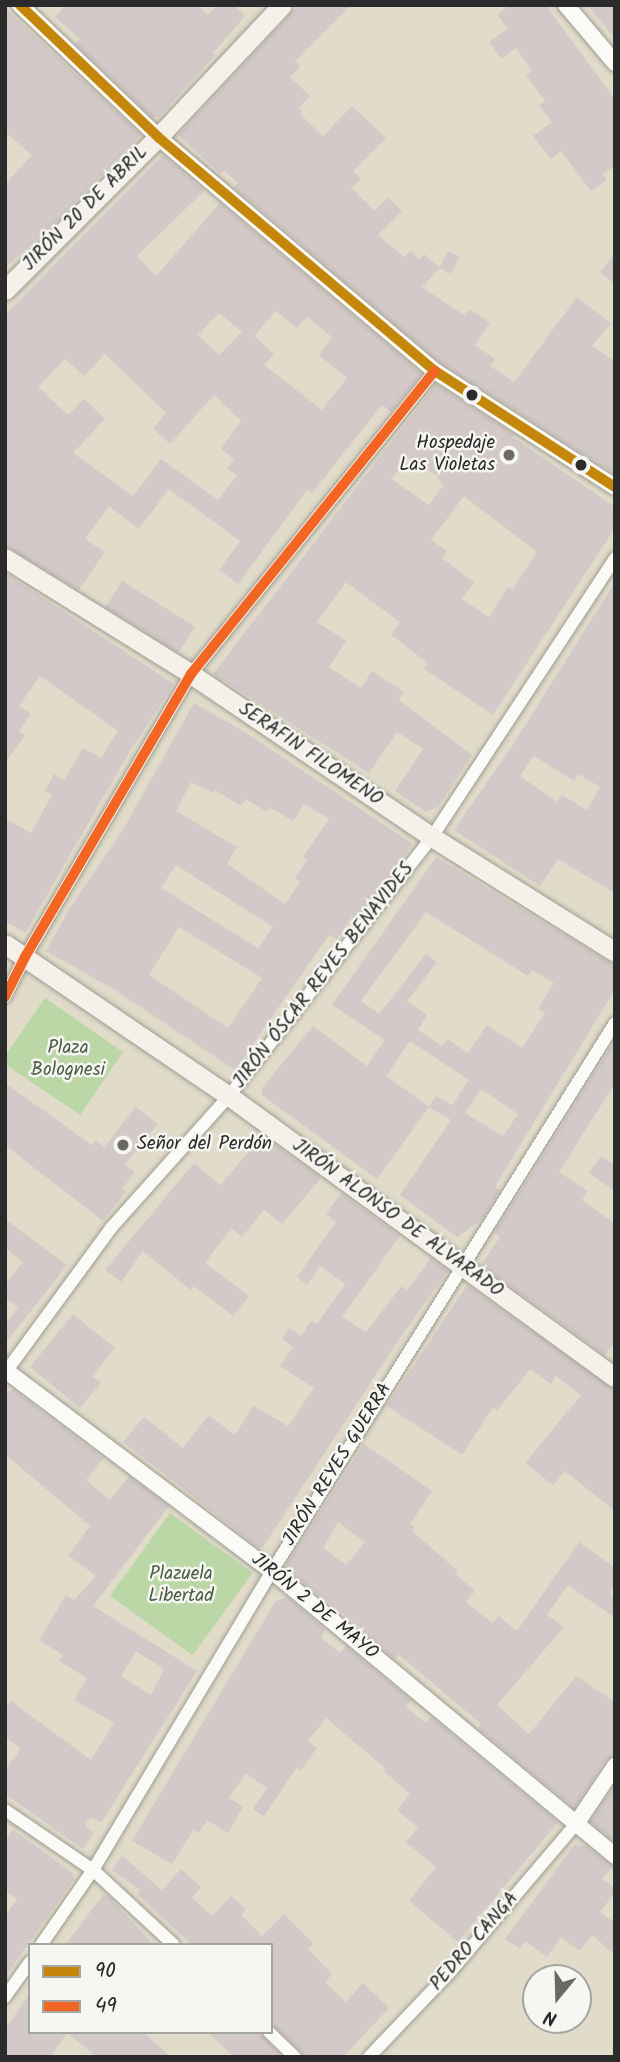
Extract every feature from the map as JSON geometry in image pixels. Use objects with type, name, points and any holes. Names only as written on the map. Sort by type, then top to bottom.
[{"type":"main road","name":"JIRÓN 20 DE ABRIL","points":[[5,290],[158,137],[282,5]]},
{"type":"main road","name":"SERAFIN FILOMENO","points":[[5,558],[191,674],[432,837],[615,952]]},
{"type":"main road","name":"JIRÓN ALONSO DE ALVARADO","points":[[5,944],[229,1096],[615,1377]]},
{"type":"street","points":[[20,5],[158,137],[435,370],[615,487]]},
{"type":"street","points":[[566,5],[615,63]]},
{"type":"street","points":[[5,997],[24,957],[191,674],[435,370]]},
{"type":"street","name":"JIRÓN ÓSCAR REYES BENAVIDES","points":[[6,1371],[111,1228],[229,1096],[432,837],[615,558]]},
{"type":"street","name":"JIRÓN REYES GUERRA","points":[[42,1943],[93,1870],[271,1571],[615,1023]]},
{"type":"street","name":"JIRÓN 2 DE MAYO","points":[[6,1371],[271,1571],[615,1856]]},
{"type":"street","points":[[576,1824],[615,1766]]},
{"type":"street","points":[[5,1810],[93,1870],[172,1943]]},
{"type":"street","name":"PEDRO CANGA","points":[[369,2057],[450,1972],[576,1824]]},
{"type":"street","points":[[5,1997],[28,1965]]},
{"type":"street","points":[[271,2034],[295,2057]]},
{"type":"green space","name":"Plaza Bolognesi","points":[[45,998],[123,1052],[80,1115],[5,1064],[5,1056]]},
{"type":"green space","name":"Plazuela Libertad","points":[[170,1513],[253,1573],[193,1655],[110,1596]]},
{"type":"building","points":[[65,5],[197,5],[208,15],[217,5],[233,5],[245,16],[213,53],[215,55],[160,116],[153,118],[75,43],[80,39],[55,17]]},
{"type":"building","points":[[299,5],[351,5],[295,61],[301,66],[290,77],[310,96],[299,108],[302,112],[300,114],[323,136],[352,106],[386,138],[353,171],[361,179],[351,188],[375,211],[388,197],[402,211],[378,235],[404,257],[410,251],[419,259],[424,254],[440,268],[422,287],[465,316],[470,309],[490,323],[475,345],[495,359],[490,366],[514,382],[577,297],[611,323],[592,346],[615,362],[615,474],[441,363],[234,187],[238,183],[224,171],[221,174],[178,135]]},
{"type":"building","points":[[510,5],[546,5],[615,100],[615,166],[602,174],[607,180],[591,191],[561,151],[551,159],[533,136],[552,122],[539,105],[545,101],[526,75],[532,71],[516,48],[501,59],[489,42],[508,29],[497,14]]},
{"type":"building","points":[[587,5],[615,5],[615,38],[603,24]]},
{"type":"building","points":[[5,8],[141,135],[56,222],[5,268],[5,184],[32,155],[5,132]]},
{"type":"building","points":[[163,155],[204,191],[137,256],[156,276],[220,203],[422,374],[391,412],[382,405],[312,493],[307,490],[238,584],[219,570],[240,541],[169,489],[139,529],[109,506],[85,539],[105,552],[79,590],[5,546],[5,315]],"holes":[[[276,311],[297,328],[307,317],[332,337],[319,355],[347,378],[322,410],[264,365],[274,354],[254,336]],[[219,313],[242,332],[219,355],[198,335]],[[105,354],[166,413],[153,429],[170,444],[214,395],[241,421],[221,449],[234,459],[227,469],[237,475],[218,500],[161,459],[133,496],[73,453],[105,419],[84,399],[68,415],[38,387],[65,359],[84,376]]]},
{"type":"building","points":[[448,251],[460,257],[451,274],[439,268]]},
{"type":"building","points":[[615,253],[615,284],[600,272]]},
{"type":"building","points":[[436,384],[515,435],[513,437],[615,507],[615,528],[493,715],[424,669],[428,663],[391,635],[400,622],[346,582],[317,622],[346,641],[329,667],[361,688],[372,671],[404,692],[399,700],[472,755],[438,807],[426,812],[395,791],[423,749],[397,732],[369,773],[213,674]],"holes":[[[409,457],[437,476],[443,486],[429,505],[391,479]],[[464,496],[537,552],[512,590],[508,587],[489,617],[462,599],[474,582],[442,558],[447,551],[431,540]]]},
{"type":"building","points":[[5,573],[174,684],[130,751],[25,933],[5,921],[5,818],[31,833],[52,795],[45,791],[54,774],[64,780],[83,748],[101,758],[118,731],[40,676],[19,706],[31,714],[19,731],[25,735],[5,763]]},
{"type":"building","points":[[122,581],[195,627],[179,653],[106,607]]},
{"type":"building","points":[[615,582],[615,893],[558,859],[540,886],[454,830],[512,746]],"holes":[[[534,756],[574,781],[578,774],[600,787],[587,810],[562,795],[557,802],[520,776]]]},
{"type":"building","points":[[194,703],[243,731],[413,844],[356,920],[352,917],[337,939],[329,935],[235,1070],[115,990],[46,951],[71,906],[121,833]],"holes":[[[191,782],[213,793],[215,790],[241,806],[246,799],[267,812],[270,807],[293,821],[304,804],[329,819],[303,857],[307,860],[295,878],[300,882],[285,904],[227,864],[237,847],[176,811]],[[176,865],[273,927],[258,948],[161,888]],[[179,927],[262,978],[228,1028],[149,975]]]},
{"type":"building","points":[[436,857],[615,966],[615,989],[495,1187],[500,1190],[481,1220],[457,1237],[400,1195],[451,1120],[429,1107],[377,1179],[262,1095],[262,1088],[313,1026],[367,1066],[385,1040],[332,1005]],"holes":[[[426,912],[528,976],[532,970],[554,983],[538,1009],[545,1013],[522,1048],[487,1025],[468,1053],[447,1039],[442,1046],[418,1030],[427,1015],[407,1001],[437,962],[426,954],[379,1014],[361,1001]],[[410,1041],[469,1080],[452,1105],[436,1096],[429,1107],[386,1076]],[[481,1089],[518,1114],[503,1136],[465,1113]]]},
{"type":"building","points":[[615,1040],[615,1083],[559,1172],[588,1191],[582,1200],[615,1224],[615,1342],[605,1355],[481,1265],[500,1237],[494,1233]]},
{"type":"building","points":[[5,1083],[92,1145],[96,1140],[104,1147],[136,1107],[158,1124],[125,1164],[135,1172],[122,1189],[126,1192],[103,1221],[5,1145]]},
{"type":"building","points":[[263,1136],[321,1178],[282,1224],[264,1210],[242,1237],[231,1228],[205,1263],[249,1296],[233,1316],[194,1286],[191,1290],[143,1251],[121,1282],[105,1270],[194,1163],[220,1185]]},
{"type":"building","points":[[601,1156],[615,1165],[615,1191],[589,1173]]},
{"type":"building","points":[[341,1193],[400,1236],[342,1317],[366,1332],[402,1286],[407,1290],[431,1258],[448,1271],[402,1335],[263,1547],[258,1547],[123,1442],[144,1417],[183,1448],[209,1415],[235,1435],[253,1406],[288,1426],[314,1388],[280,1366],[293,1347],[282,1339],[289,1328],[301,1336],[311,1321],[317,1324],[345,1284],[320,1266],[307,1285],[297,1277],[336,1222],[326,1214]]},
{"type":"building","points":[[5,1219],[67,1265],[5,1344],[5,1325],[18,1307],[5,1298],[5,1285],[23,1262],[5,1248]]},
{"type":"building","points":[[467,1285],[615,1390],[615,1511],[565,1471],[553,1485],[525,1463],[581,1395],[556,1376],[551,1384],[530,1369],[497,1411],[493,1407],[462,1455],[387,1406]]},
{"type":"building","points":[[73,1314],[115,1348],[92,1376],[101,1383],[80,1408],[30,1367]]},
{"type":"building","points":[[14,1390],[103,1458],[86,1480],[110,1500],[129,1476],[169,1506],[93,1606],[197,1671],[101,1823],[91,1817],[85,1825],[94,1833],[83,1849],[5,1794],[5,1769],[21,1749],[5,1737],[5,1708],[11,1701],[91,1760],[114,1723],[74,1700],[87,1678],[59,1661],[63,1655],[39,1640],[66,1595],[74,1600],[96,1576],[68,1555],[90,1526],[5,1454],[5,1392]],"holes":[[[136,1651],[164,1669],[151,1695],[121,1676]]]},
{"type":"building","points":[[364,1444],[432,1491],[410,1524],[414,1527],[412,1531],[458,1571],[455,1574],[475,1591],[466,1602],[492,1623],[499,1616],[517,1631],[579,1542],[615,1568],[615,1585],[609,1593],[615,1598],[615,1618],[568,1585],[547,1615],[564,1627],[497,1705],[529,1734],[576,1676],[615,1702],[615,1756],[606,1760],[574,1808],[478,1728],[481,1724],[399,1655],[395,1659],[361,1631],[363,1629],[284,1568]],"holes":[[[338,1522],[365,1542],[346,1565],[323,1548]]]},
{"type":"building","points":[[287,1597],[325,1629],[321,1638],[340,1653],[346,1646],[411,1700],[406,1707],[426,1723],[431,1717],[558,1822],[458,1942],[409,1901],[436,1867],[406,1842],[418,1828],[397,1810],[410,1794],[384,1771],[386,1769],[326,1718],[308,1741],[317,1748],[301,1770],[297,1767],[264,1816],[253,1809],[267,1788],[246,1773],[229,1798],[243,1807],[228,1833],[207,1820],[199,1833],[194,1829],[172,1864],[132,1841],[275,1602]]},
{"type":"building","points":[[615,1785],[615,1842],[590,1822]]},
{"type":"building","points":[[13,1830],[72,1872],[74,1879],[5,1977],[5,1916],[17,1899],[5,1891],[5,1841]]},
{"type":"building","points":[[574,1845],[586,1846],[614,1866],[602,1879],[615,1888],[615,1892],[600,1912],[615,1923],[615,1955],[592,1935],[580,1951],[561,1937],[547,1957],[525,1941],[520,1949],[505,1939]]},
{"type":"building","points":[[122,1856],[162,1890],[181,1869],[201,1887],[192,1898],[212,1916],[231,1896],[246,1909],[241,1915],[262,1936],[284,1914],[314,1944],[308,1949],[332,1974],[325,1982],[346,2002],[363,1983],[389,2008],[343,2057],[304,2057],[301,2051],[273,2026],[273,1943],[190,1943],[137,1894],[140,1890],[112,1870]]},
{"type":"building","points":[[104,1894],[152,1943],[67,1943]]},
{"type":"building","points":[[28,1997],[28,2034],[66,2034],[50,2057],[5,2057],[5,2029]]},
{"type":"building","points":[[68,2034],[145,2034],[171,2057],[97,2057]]},
{"type":"building","points":[[210,2034],[262,2034],[282,2057],[234,2057]]},
{"type":"transit line","name":"90","points":[[20,5],[158,137],[435,371],[615,487]]},
{"type":"transit line","name":"49","points":[[5,997],[25,957],[191,674],[435,371]]},
{"type":"place","name":"Hospedaje Las Violetas","points":[[509,455]]},
{"type":"place","name":"Señor del Perdón","points":[[123,1145]]}]
